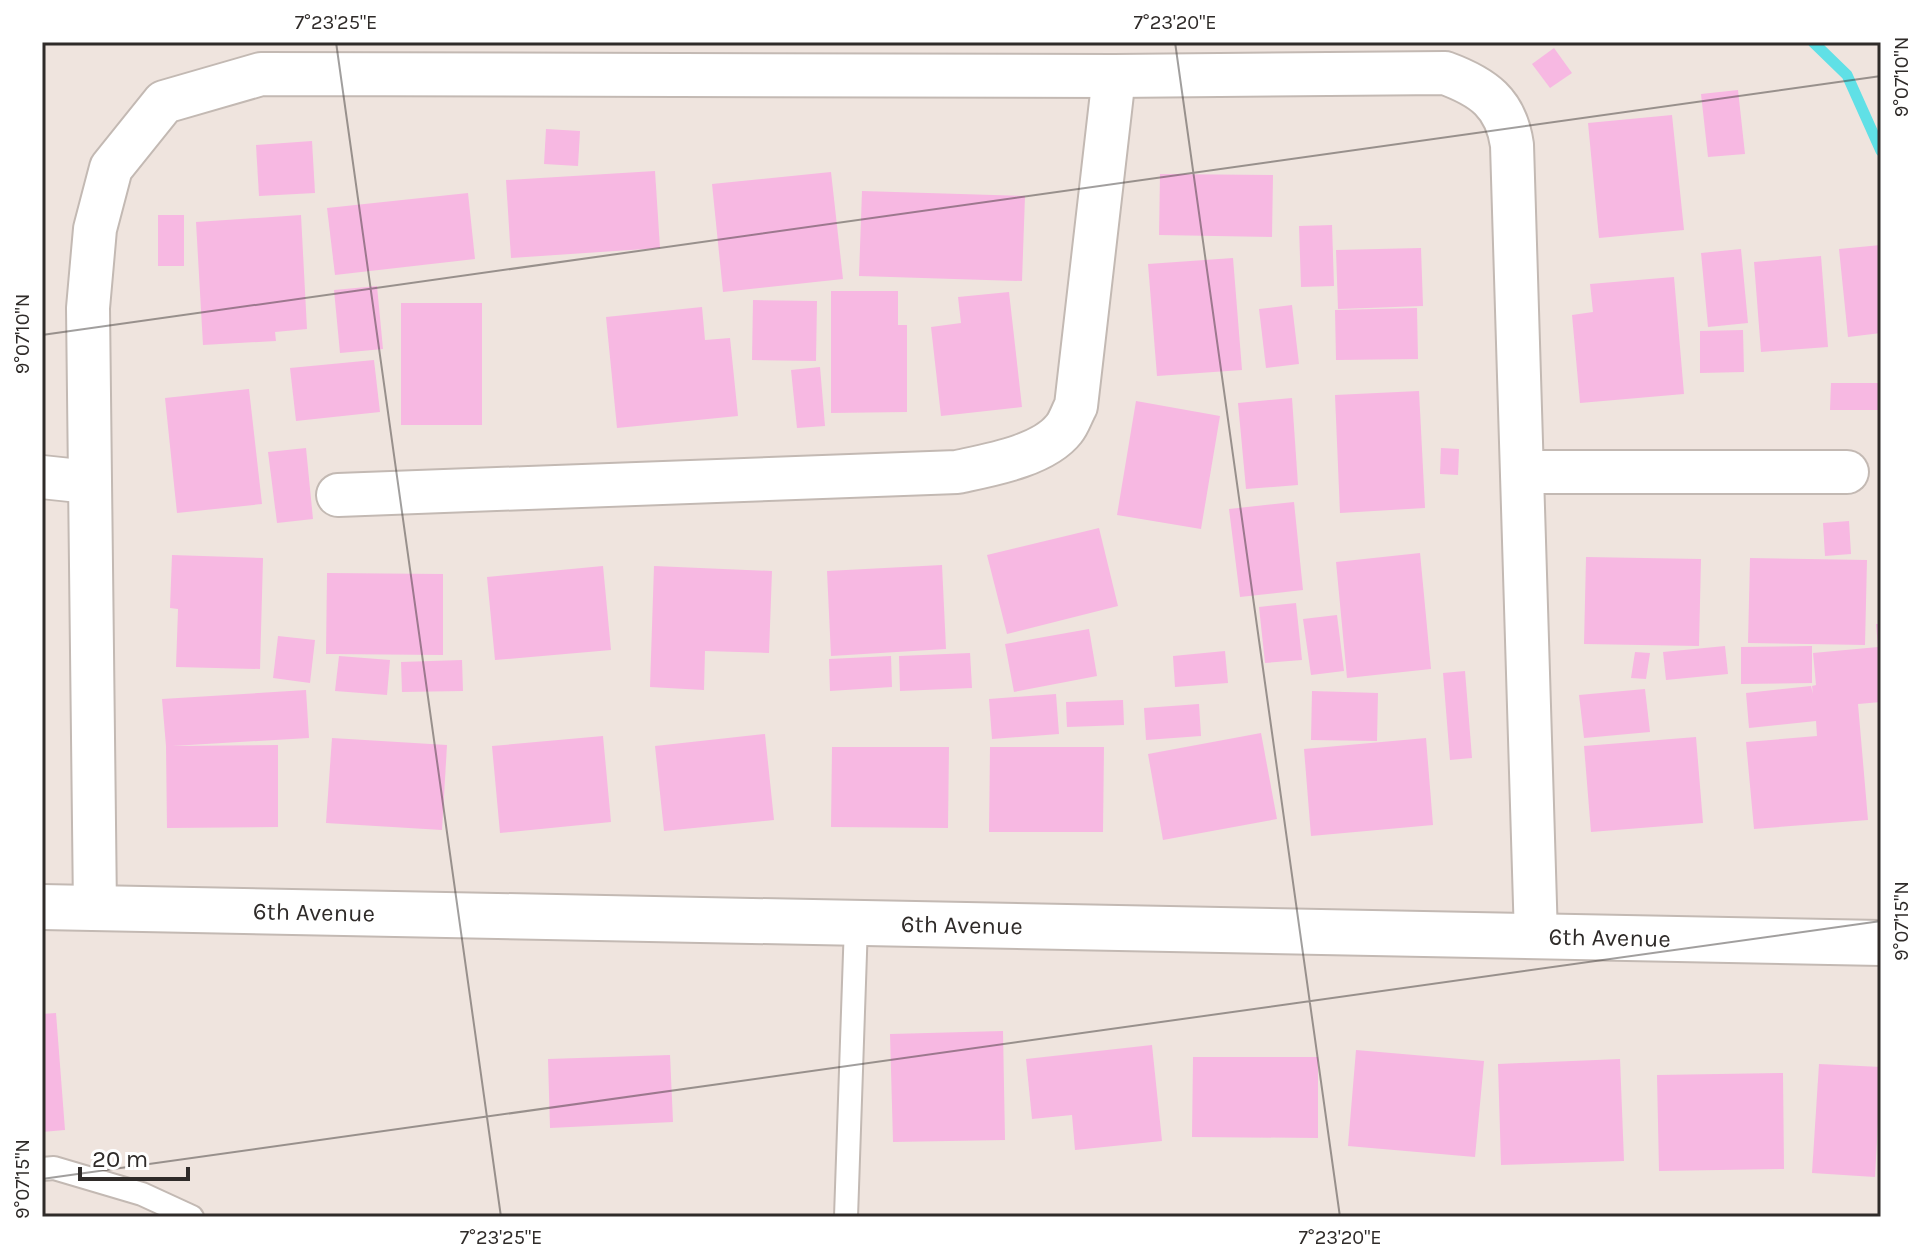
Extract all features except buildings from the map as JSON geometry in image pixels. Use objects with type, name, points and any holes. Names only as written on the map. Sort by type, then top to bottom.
[{"type":"street","points":[[95,909],[88,308],[95,229],[111,168],[164,102],[261,74],[1114,76],[1445,73],[1483,91],[1503,113],[1510,127],[1512,145],[1536,937]]},
{"type":"street","points":[[338,495],[957,472],[998,463],[1038,449],[1063,431],[1076,406],[1114,76]]},
{"type":"street","points":[[1522,472],[1847,472]]},
{"type":"street","points":[[42,477],[89,482]]},
{"type":"street","name":"6th Avenue","points":[[42,907],[1881,943]]},
{"type":"lane","points":[[846,1217],[856,924]]},
{"type":"lane","points":[[42,1169],[54,1168],[142,1194],[192,1217]]},
{"type":"waterway","points":[[1813,42],[1847,75],[1881,151]]}]
